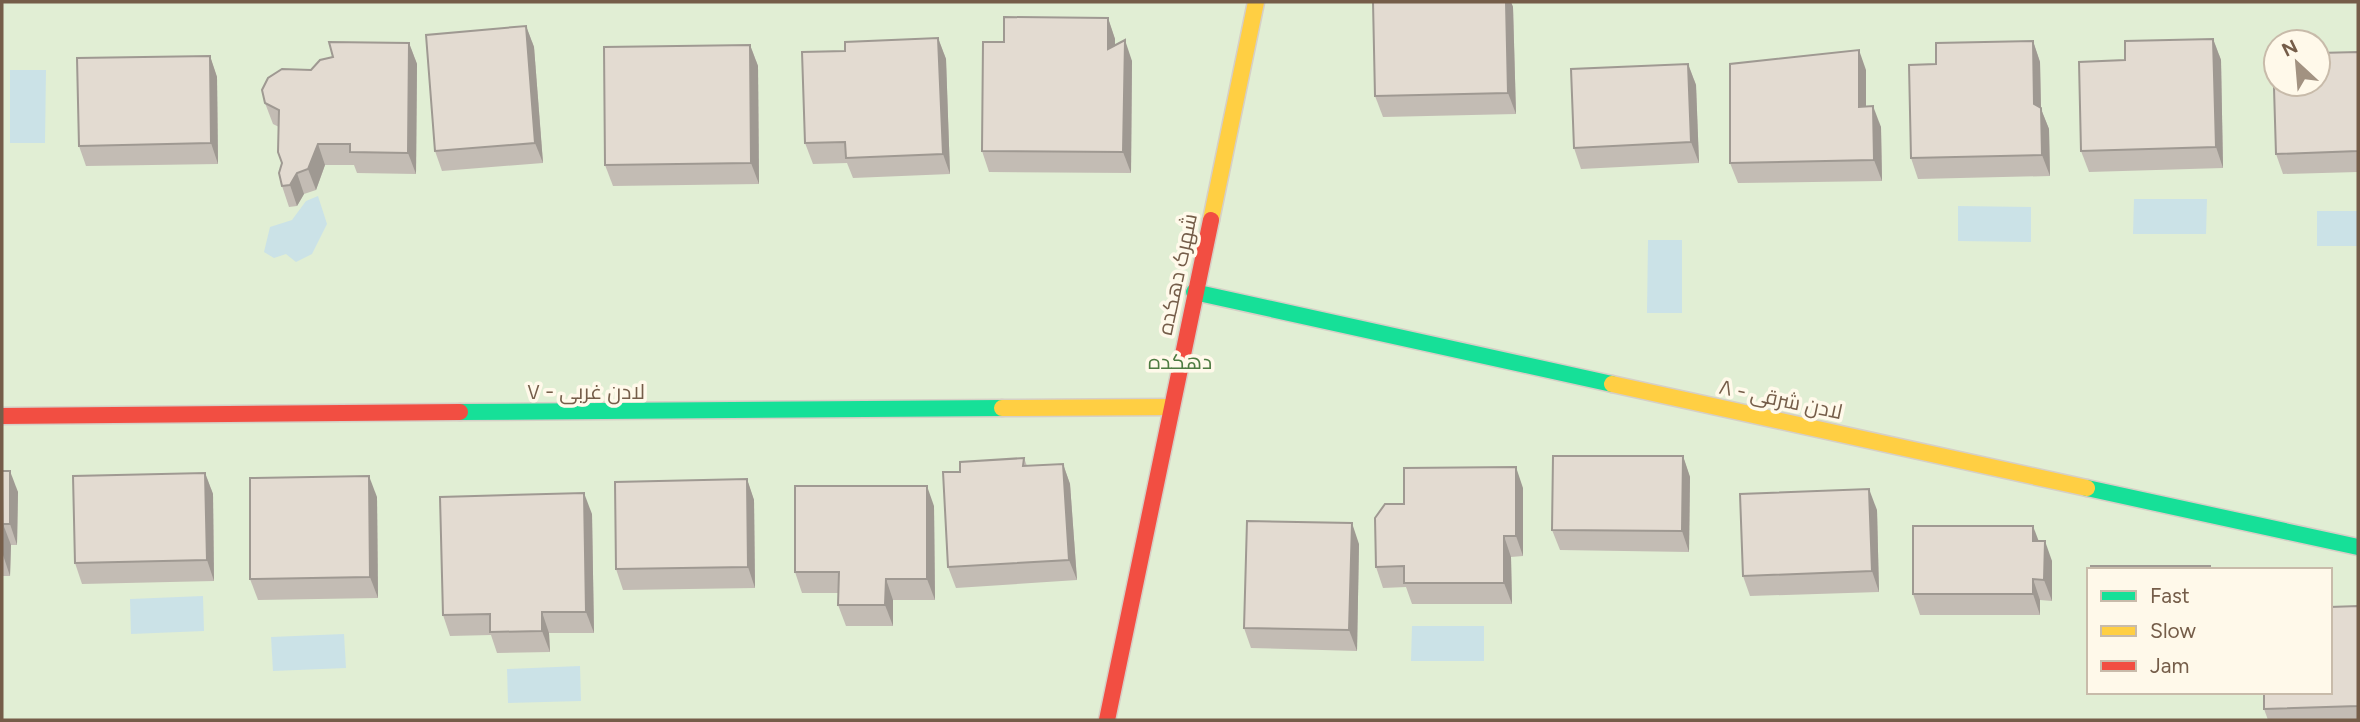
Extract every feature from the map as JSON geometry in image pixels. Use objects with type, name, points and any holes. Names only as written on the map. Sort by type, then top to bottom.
[{"type":"street","name":"شهرک دهکده","points":[[1107,720],[1256,2]]},
{"type":"street","name":"لادن شرقی - ۸","points":[[1194,292],[2358,547]]},
{"type":"street","name":"لادن غربی - ۷","points":[[2,416],[1170,407]]},
{"type":"green space","name":"دهکده","points":[[2,2],[2358,2],[2358,720],[2,720]]},
{"type":"water","points":[[10,70],[46,70],[45,143],[10,143]]},
{"type":"water","points":[[318,196],[327,224],[312,254],[296,262],[286,254],[274,258],[264,252],[270,227],[292,220],[306,201]]},
{"type":"water","points":[[2134,199],[2207,199],[2206,234],[2133,234]]},
{"type":"water","points":[[1958,206],[2031,207],[2031,242],[1958,241]]},
{"type":"water","points":[[2317,211],[2358,211],[2358,246],[2317,246]]},
{"type":"water","points":[[1648,240],[1682,240],[1682,313],[1647,313]]},
{"type":"water","points":[[203,596],[204,631],[131,634],[130,599]]},
{"type":"water","points":[[1412,626],[1484,626],[1484,661],[1411,661]]},
{"type":"water","points":[[344,634],[346,668],[273,671],[271,637]]},
{"type":"water","points":[[580,666],[581,701],[508,703],[507,669]]},
{"type":"building","points":[[1373,2],[1506,2],[1508,93],[1375,96]]},
{"type":"building","points":[[1004,17],[1108,18],[1108,49],[1125,40],[1123,152],[982,151],[983,42],[1004,42]]},
{"type":"building","points":[[526,26],[535,143],[435,151],[426,35]]},
{"type":"building","points":[[938,38],[943,154],[846,158],[845,142],[805,143],[802,52],[845,51],[845,42]]},
{"type":"building","points":[[2213,39],[2216,147],[2081,151],[2079,62],[2125,60],[2125,41]]},
{"type":"building","points":[[2033,41],[2034,104],[2041,108],[2042,155],[1911,158],[1909,65],[1936,64],[1936,43]]},
{"type":"building","points":[[329,42],[409,43],[408,153],[350,152],[350,144],[318,144],[308,169],[297,173],[290,185],[282,186],[279,173],[282,163],[278,152],[279,110],[265,103],[262,90],[268,78],[282,69],[311,70],[320,60],[333,57]]},
{"type":"building","points":[[750,45],[751,163],[605,165],[604,47]]},
{"type":"building","points":[[1859,50],[1859,107],[1873,106],[1874,160],[1730,163],[1730,64]]},
{"type":"building","points":[[2358,52],[2358,151],[2276,154],[2274,98],[2332,98],[2332,53]]},
{"type":"building","points":[[210,56],[211,143],[79,146],[77,58]]},
{"type":"building","points":[[1688,64],[1691,142],[1574,148],[1571,69]]},
{"type":"building","points":[[1553,456],[1683,456],[1682,531],[1552,530]]},
{"type":"building","points":[[1024,458],[1023,466],[1063,464],[1069,560],[948,567],[943,472],[960,472],[960,462]]},
{"type":"building","points":[[1516,467],[1516,536],[1504,536],[1504,583],[1404,583],[1404,566],[1376,567],[1375,518],[1385,504],[1404,504],[1404,468]]},
{"type":"building","points":[[2,471],[10,471],[10,524],[3,524],[3,555]]},
{"type":"building","points":[[205,473],[207,560],[75,563],[73,476]]},
{"type":"building","points":[[369,476],[370,577],[250,579],[250,478]]},
{"type":"building","points":[[747,479],[748,567],[616,569],[615,482]]},
{"type":"building","points":[[795,486],[927,486],[927,579],[886,579],[885,605],[838,605],[839,572],[795,572]]},
{"type":"building","points":[[1869,489],[1872,571],[1743,576],[1740,494]]},
{"type":"building","points":[[584,493],[586,612],[542,612],[542,631],[490,632],[490,614],[443,615],[440,497]]},
{"type":"building","points":[[1247,521],[1352,523],[1349,630],[1244,628]]},
{"type":"building","points":[[1913,526],[2033,526],[2033,541],[2045,541],[2044,580],[2033,579],[2033,594],[1913,594]]},
{"type":"building","points":[[2091,566],[2210,566],[2210,568]]},
{"type":"building","points":[[2358,606],[2358,706],[2264,709],[2264,694],[2332,694],[2332,607]]},
{"type":"traffic: fast","points":[[1194,292],[1612,384]]},
{"type":"traffic: fast","points":[[460,412],[1002,408]]},
{"type":"traffic: fast","points":[[2087,488],[2358,547]]},
{"type":"traffic: slow","points":[[1211,220],[1256,2]]},
{"type":"traffic: slow","points":[[1612,384],[2087,488]]},
{"type":"traffic: slow","points":[[1002,408],[1170,407]]},
{"type":"traffic: jam","points":[[1107,720],[1211,220]]},
{"type":"traffic: jam","points":[[2,416],[460,412]]}]
